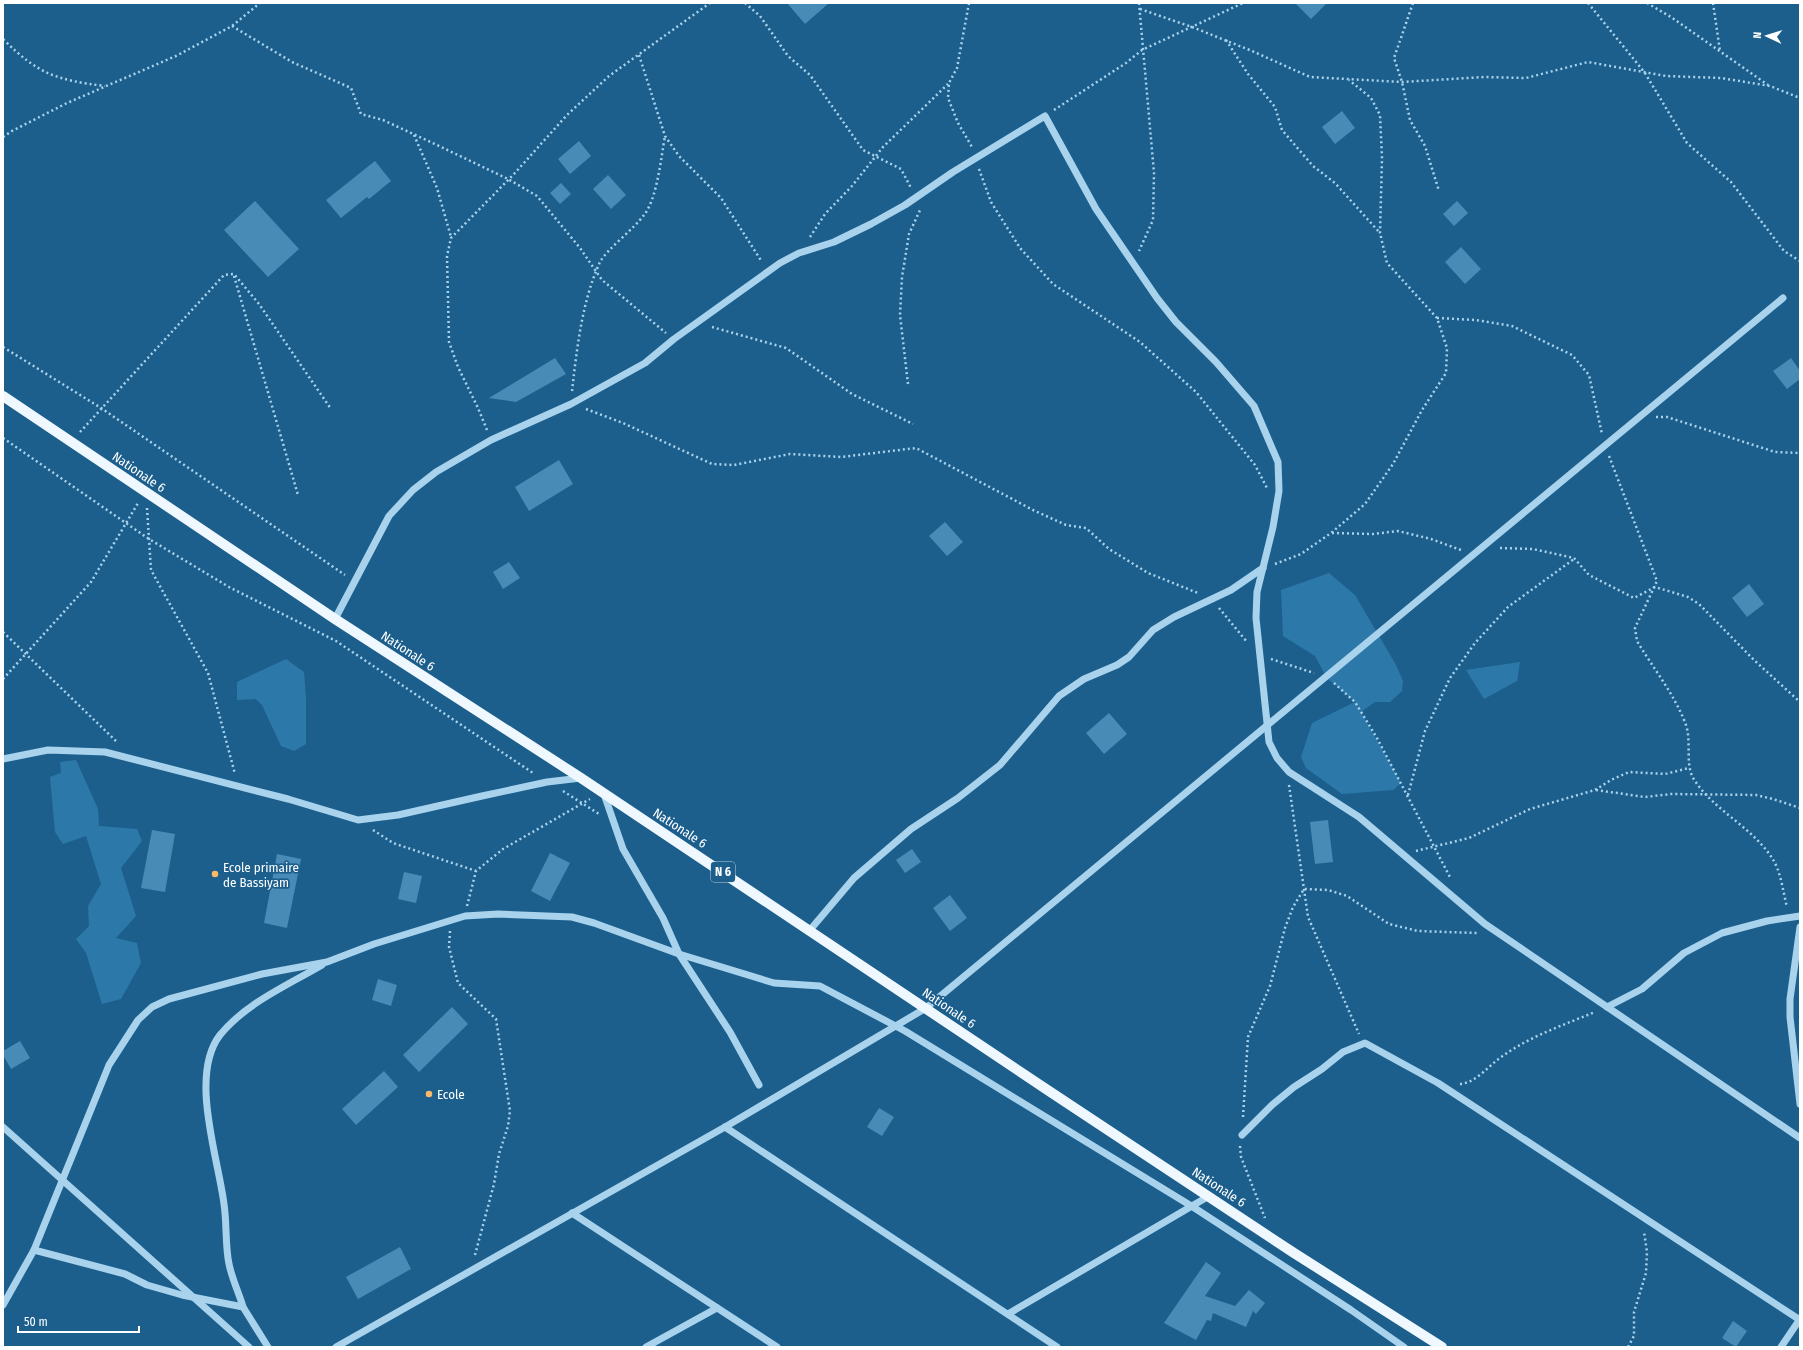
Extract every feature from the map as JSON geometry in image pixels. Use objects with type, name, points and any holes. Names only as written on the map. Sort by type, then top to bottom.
[{"type":"main road","name":"Nationale 6","points":[[3,396],[335,619],[581,778],[1433,1344],[1442,1347]]},
{"type":"street","points":[[335,619],[389,516],[413,490],[436,472],[491,440],[571,404],[645,363],[768,271],[799,254],[834,242],[871,224],[917,198],[975,159],[1045,116],[1096,209],[1134,262],[1157,298],[1176,322],[1216,362],[1254,406],[1278,462],[1279,491],[1257,592],[1256,618],[1258,655],[1269,742],[1277,758],[1289,772],[1359,817],[1485,924],[1800,1138]]},
{"type":"street","points":[[336,1347],[725,1127],[926,1008],[1783,298]]},
{"type":"street","points":[[810,930],[854,878],[911,829],[958,798],[1000,765],[1059,696],[1084,679],[1117,665],[1129,657],[1153,630],[1174,617],[1231,590],[1263,568]]},
{"type":"street","points":[[3,759],[48,750],[104,752],[239,786],[358,820],[398,815],[547,782],[581,778]]},
{"type":"street","points":[[604,794],[624,849],[663,918],[679,954],[730,1032],[759,1085]]},
{"type":"street","points":[[268,1347],[243,1307],[229,1264],[224,1203],[211,1136],[206,1092],[209,1056],[220,1036],[249,1008],[327,962],[374,944],[465,916],[498,914],[572,918],[594,923],[679,954],[774,983],[820,986],[895,1026],[1191,1206],[1351,1310],[1404,1347]]},
{"type":"street","points":[[1607,1007],[1642,989],[1684,953],[1722,932],[1767,921],[1800,916]]},
{"type":"street","points":[[1800,927],[1791,983],[1790,1011],[1800,1104]]},
{"type":"street","points":[[3,1305],[34,1250],[109,1065],[138,1020],[152,1007],[169,999],[262,974],[327,962]]},
{"type":"street","points":[[1242,1135],[1272,1105],[1294,1087],[1322,1069],[1343,1052],[1365,1043],[1438,1083],[1800,1319],[1782,1347]]},
{"type":"street","points":[[3,1127],[249,1347]]},
{"type":"street","points":[[725,1127],[1057,1347]]},
{"type":"street","points":[[1008,1314],[1209,1196]]},
{"type":"street","points":[[572,1213],[777,1347]]},
{"type":"street","points":[[34,1250],[125,1274],[147,1285],[193,1297],[243,1307]]},
{"type":"street","points":[[646,1347],[717,1308]]},
{"type":"path","points":[[3,137],[67,103],[176,56],[232,26],[260,3]]},
{"type":"path","points":[[451,238],[567,115],[610,76],[710,3]]},
{"type":"path","points":[[745,3],[760,16],[788,56],[810,75],[863,150],[901,169],[917,198]]},
{"type":"path","points":[[799,254],[825,214],[852,186],[876,156],[949,83],[958,68],[969,3]]},
{"type":"path","points":[[1134,262],[1153,220],[1154,173],[1142,50],[1140,9],[1138,3]]},
{"type":"path","points":[[1045,116],[1126,63],[1142,50],[1243,3]]},
{"type":"path","points":[[1413,3],[1394,58],[1402,82],[1410,120],[1425,146],[1439,191]]},
{"type":"path","points":[[1588,3],[1645,73],[1687,143],[1731,182],[1784,251],[1800,260]]},
{"type":"path","points":[[1647,3],[1671,17],[1770,86],[1800,98]]},
{"type":"path","points":[[1713,3],[1720,52]]},
{"type":"path","points":[[1140,9],[1225,40],[1310,77],[1402,82],[1484,77],[1526,78],[1588,62],[1666,76],[1720,78],[1770,86]]},
{"type":"path","points":[[232,26],[292,62],[351,88],[361,114],[383,120],[414,134],[508,179],[537,196],[602,280],[674,340]]},
{"type":"path","points":[[3,39],[30,64],[54,76],[76,83],[106,86]]},
{"type":"path","points":[[1225,40],[1248,74],[1274,107],[1282,130],[1313,166],[1335,183],[1380,233]]},
{"type":"path","points":[[639,54],[665,136],[679,156],[722,198],[768,271]]},
{"type":"path","points":[[1263,568],[1301,554],[1331,533],[1365,504],[1393,464],[1422,410],[1446,373],[1447,348],[1437,318],[1386,263],[1380,233],[1382,158],[1380,114],[1371,98],[1349,80]]},
{"type":"path","points":[[949,83],[948,98],[958,123],[973,148],[975,159],[992,202],[1020,248],[1053,284],[1140,342],[1196,392],[1255,465],[1276,506]]},
{"type":"path","points":[[414,134],[436,188],[451,238],[447,256],[449,342],[458,367],[478,408],[491,440]]},
{"type":"path","points":[[665,136],[654,196],[645,214],[601,261],[597,272],[589,295],[580,334],[571,404],[623,423],[712,464],[734,465],[790,454],[841,457],[916,448],[1033,510],[1066,525],[1086,528],[1109,549],[1148,573],[1212,599],[1258,655],[1325,677],[1355,702],[1377,738],[1408,795],[1433,847],[1452,881]]},
{"type":"path","points":[[908,384],[900,315],[902,277],[909,234],[930,189]]},
{"type":"path","points":[[71,442],[224,275],[234,274]]},
{"type":"path","points":[[234,274],[259,304],[331,409]]},
{"type":"path","points":[[234,274],[298,495]]},
{"type":"path","points":[[1437,318],[1476,320],[1512,326],[1572,355],[1589,375],[1604,445],[1657,581],[1635,628],[1636,641],[1683,717],[1690,741],[1690,768],[1695,781],[1706,795],[1737,820],[1773,859],[1790,918]]},
{"type":"path","points":[[697,323],[786,348],[852,394],[913,424]]},
{"type":"path","points":[[3,347],[101,408],[354,582]]},
{"type":"path","points":[[1653,418],[1667,417],[1775,452],[1800,453]]},
{"type":"path","points":[[3,438],[149,539],[229,587],[336,641],[547,782],[583,803],[616,827]]},
{"type":"path","points":[[3,679],[91,582],[125,523],[145,492]]},
{"type":"path","points":[[145,492],[151,570],[208,673],[239,786]]},
{"type":"path","points":[[1331,533],[1373,534],[1398,531],[1431,539],[1458,550],[1533,550],[1574,558],[1589,575],[1634,598],[1655,587],[1688,597],[1699,604],[1754,660],[1800,702]]},
{"type":"path","points":[[1408,795],[1425,731],[1450,678],[1474,642],[1508,607],[1574,558]]},
{"type":"path","points":[[3,632],[117,743]]},
{"type":"path","points":[[1404,854],[1469,838],[1530,809],[1596,790],[1611,780],[1629,772],[1665,774],[1690,768]]},
{"type":"path","points":[[1289,772],[1289,785],[1308,917],[1354,1025],[1365,1043]]},
{"type":"path","points":[[1596,790],[1645,797],[1671,794],[1756,796],[1773,798],[1800,808]]},
{"type":"path","points":[[465,916],[476,871],[503,849],[583,803],[604,794]]},
{"type":"path","points":[[358,820],[393,843],[476,871]]},
{"type":"path","points":[[1304,889],[1328,890],[1347,896],[1389,924],[1418,931],[1478,934]]},
{"type":"path","points":[[1272,1238],[1241,1157],[1240,1146],[1248,1038],[1270,986],[1292,907],[1304,889]]},
{"type":"path","points":[[450,921],[449,948],[458,983],[496,1019],[510,1111],[508,1126],[499,1154],[494,1184],[472,1270]]},
{"type":"path","points":[[1438,1083],[1455,1085],[1467,1084],[1510,1050],[1539,1035],[1607,1007]]},
{"type":"path","points":[[1628,1347],[1634,1336],[1634,1312],[1646,1274],[1647,1252],[1641,1216]]},
{"type":"shaded area","points":[[1329,573],[1355,595],[1396,665],[1403,681],[1402,691],[1390,702],[1375,702],[1361,712],[1401,783],[1393,790],[1342,794],[1306,768],[1301,757],[1312,723],[1355,702],[1327,678],[1315,656],[1283,636],[1281,590]]},
{"type":"shaded area","points":[[286,659],[304,672],[306,699],[306,744],[294,751],[281,746],[262,705],[256,699],[237,700],[237,682]]},
{"type":"shaded area","points":[[1520,662],[1517,681],[1484,699],[1466,670]]},
{"type":"shaded area","points":[[76,760],[98,809],[99,826],[137,829],[142,841],[121,868],[136,916],[116,938],[137,943],[141,963],[121,999],[102,1004],[86,953],[76,939],[89,926],[88,906],[101,884],[86,836],[63,844],[55,832],[50,777],[61,773],[60,762]]},
{"type":"building","points":[[787,3],[829,3],[805,24]]},
{"type":"building","points":[[1295,3],[1327,3],[1311,19]]},
{"type":"building","points":[[1342,111],[1355,128],[1335,144],[1322,127]]},
{"type":"building","points":[[579,141],[591,156],[570,174],[558,159]]},
{"type":"building","points":[[375,161],[391,181],[369,199],[367,197],[341,218],[326,200]]},
{"type":"building","points":[[608,175],[626,195],[611,209],[593,189]]},
{"type":"building","points":[[561,183],[571,194],[560,204],[550,193]]},
{"type":"building","points":[[255,201],[299,249],[268,277],[224,230]]},
{"type":"building","points":[[1457,201],[1468,213],[1454,226],[1443,214]]},
{"type":"building","points":[[1461,247],[1481,269],[1465,284],[1445,262]]},
{"type":"building","points":[[555,358],[566,374],[516,402],[489,398]]},
{"type":"building","points":[[1791,358],[1800,371],[1800,379],[1787,389],[1773,371]]},
{"type":"building","points":[[559,460],[573,484],[529,511],[515,487]]},
{"type":"building","points":[[945,522],[963,542],[947,556],[929,536]]},
{"type":"building","points":[[509,562],[520,578],[503,589],[493,572]]},
{"type":"building","points":[[1749,584],[1764,604],[1747,617],[1732,598]]},
{"type":"building","points":[[1109,713],[1127,734],[1104,754],[1086,733]]},
{"type":"building","points":[[1328,820],[1333,862],[1315,864],[1310,822]]},
{"type":"building","points":[[152,830],[175,834],[165,892],[141,888]]},
{"type":"building","points":[[912,849],[921,862],[905,873],[896,860]]},
{"type":"building","points":[[550,853],[570,863],[550,901],[531,891]]},
{"type":"building","points":[[277,854],[301,859],[287,928],[264,923]]},
{"type":"building","points":[[404,872],[422,876],[416,903],[398,899]]},
{"type":"building","points":[[950,895],[967,918],[950,931],[933,908]]},
{"type":"building","points":[[378,979],[397,985],[391,1006],[372,1000]]},
{"type":"building","points":[[452,1007],[468,1024],[419,1072],[403,1055]]},
{"type":"building","points":[[20,1041],[30,1058],[11,1069],[3,1055],[3,1051]]},
{"type":"building","points":[[384,1071],[398,1087],[356,1125],[342,1109]]},
{"type":"building","points":[[879,1108],[894,1117],[882,1136],[867,1127]]},
{"type":"building","points":[[400,1247],[411,1269],[358,1299],[346,1277]]},
{"type":"building","points":[[1206,1262],[1221,1273],[1205,1296],[1235,1306],[1249,1290],[1265,1303],[1256,1314],[1253,1311],[1246,1327],[1213,1313],[1211,1321],[1207,1320],[1196,1340],[1164,1323]]},
{"type":"building","points":[[1733,1321],[1747,1331],[1736,1347],[1722,1338]]},
{"type":"place","name":"Ecole primaire de Bassiyam","points":[[215,874]]},
{"type":"place","name":"Ecole","points":[[429,1094]]}]
